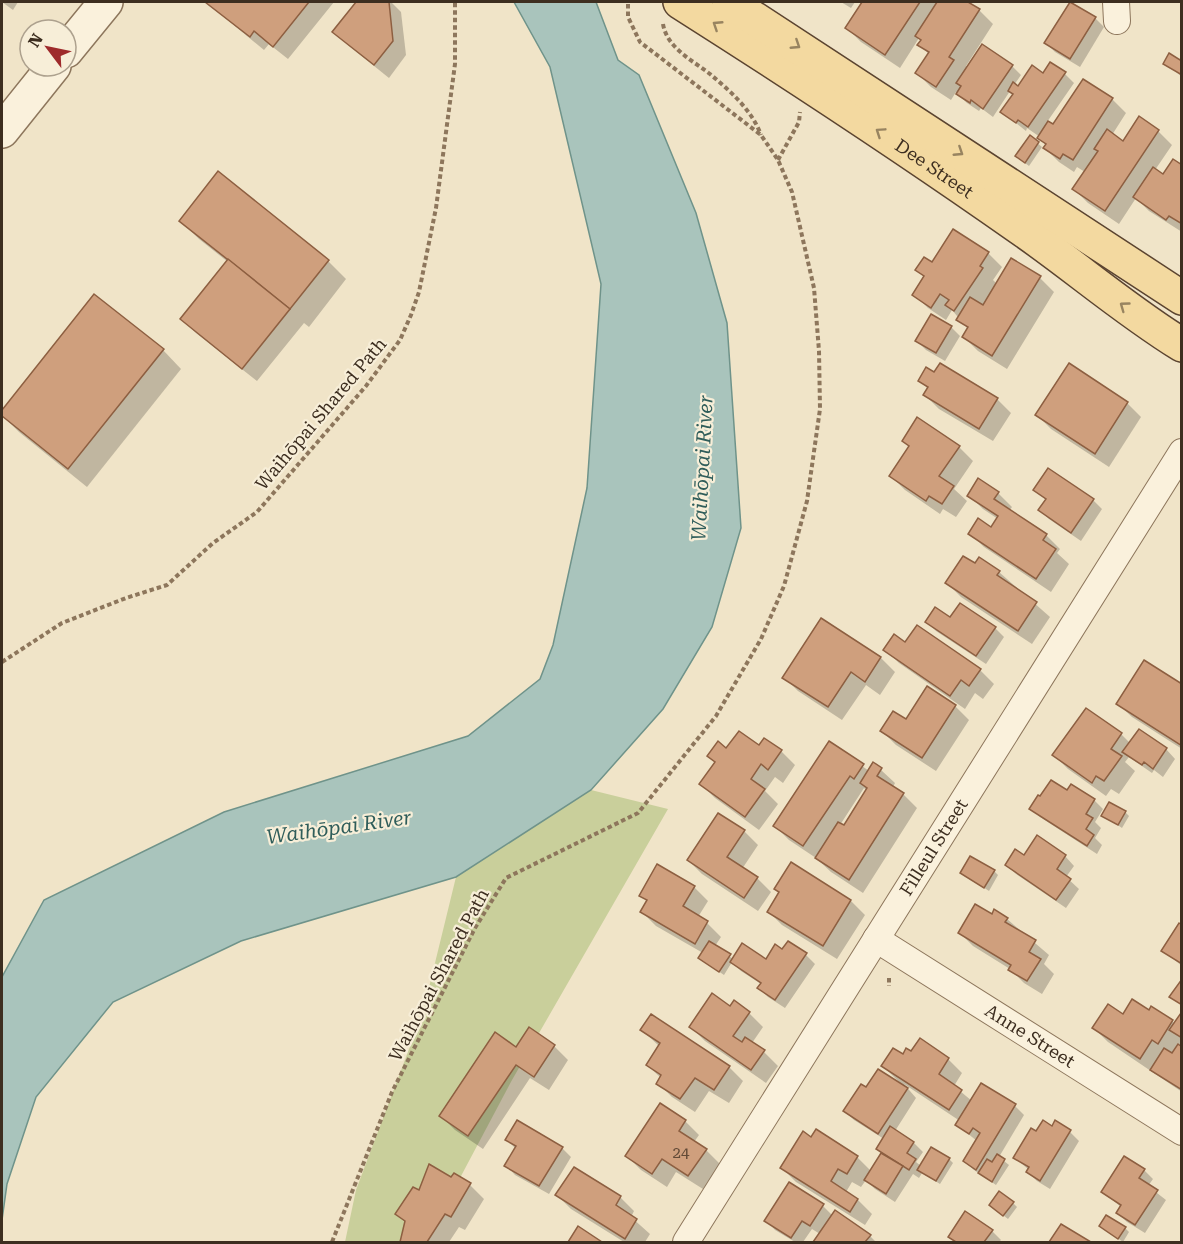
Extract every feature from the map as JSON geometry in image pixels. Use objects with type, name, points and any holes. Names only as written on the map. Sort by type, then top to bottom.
[{"type":"main road","name":"Dee Street","points":[[742,5],[1182,298]]},
{"type":"main road","name":"Dee Street","points":[[672,10],[803,80],[1059,255],[1095,285],[1178,336]]},
{"type":"street","points":[[78,36],[106,2]]},
{"type":"street","points":[[2,131],[44,78]]},
{"type":"street","name":"Filleul Street","points":[[686,1242],[1182,452]]},
{"type":"street","name":"Anne Street","points":[[876,939],[1182,1132]]},
{"type":"path","name":"Waihōpai Shared Path","points":[[2,662],[63,623],[126,598],[167,585],[213,543],[257,512],[366,386],[400,340],[419,292],[436,208],[455,64],[455,2]]},
{"type":"path","name":"Waihōpai Shared Path","points":[[628,2],[628,17],[640,42],[761,135]]},
{"type":"path","name":"Waihōpai Shared Path","points":[[332,1242],[392,1092],[475,928],[506,878],[638,813],[716,716],[761,639],[784,586],[809,490],[820,410],[814,288],[792,192],[778,160],[747,110],[711,75],[671,44],[664,34],[672,10]]},
{"type":"path","points":[[778,160],[799,122],[803,80]]},
{"type":"path","points":[[889,978],[889,986]]},
{"type":"green space","points":[[591,790],[668,809],[512,1080],[426,1242],[345,1242],[356,1190],[423,1012],[456,877]]},
{"type":"water","name":"Waihōpai River","points":[[514,2],[596,2],[618,60],[639,75],[696,213],[727,323],[741,528],[712,627],[663,709],[591,790],[456,877],[241,941],[113,1002],[36,1097],[7,1184],[2,1220],[2,977],[44,900],[224,812],[468,736],[540,679],[553,645],[587,488],[601,284],[550,67]]},
{"type":"building","points":[[205,2],[309,2],[273,47],[254,31],[250,37]]},
{"type":"building","points":[[356,2],[389,2],[393,41],[374,65],[332,32]]},
{"type":"building","points":[[862,2],[920,2],[885,55],[845,28]]},
{"type":"building","points":[[937,2],[968,2],[980,9],[949,57],[954,60],[936,87],[915,73],[929,52],[917,45],[921,40],[915,36]]},
{"type":"building","points":[[1070,2],[1096,17],[1070,59],[1044,43]]},
{"type":"building","points":[[982,44],[1013,65],[983,109],[971,100],[970,103],[956,94],[961,86],[956,83]]},
{"type":"building","points":[[1169,53],[1180,60],[1182,57],[1182,75],[1163,64]]},
{"type":"building","points":[[1050,62],[1066,72],[1028,127],[1018,120],[1016,123],[1000,112],[1013,94],[1008,91],[1013,82],[1018,86],[1032,65],[1043,73]]},
{"type":"building","points":[[1083,79],[1113,98],[1073,160],[1063,154],[1060,159],[1043,148],[1046,144],[1037,138],[1048,121],[1053,124]]},
{"type":"building","points":[[1139,116],[1159,130],[1105,211],[1072,189],[1098,151],[1094,149],[1107,129],[1123,141]]},
{"type":"building","points":[[1030,135],[1039,142],[1025,163],[1015,156]]},
{"type":"building","points":[[1173,159],[1182,165],[1182,224],[1169,216],[1166,220],[1133,197],[1153,167],[1163,174]]},
{"type":"building","points":[[218,171],[329,260],[290,309],[179,221]]},
{"type":"building","points":[[953,229],[989,252],[980,266],[983,268],[954,311],[945,305],[949,300],[940,294],[931,308],[912,295],[924,276],[915,270],[924,257],[932,262]]},
{"type":"building","points":[[1011,258],[1041,276],[992,356],[962,337],[968,327],[956,320],[970,297],[983,305]]},
{"type":"building","points":[[228,259],[290,309],[242,369],[180,319]]},
{"type":"building","points":[[94,294],[164,349],[68,469],[2,416],[2,410]]},
{"type":"building","points":[[931,314],[952,326],[936,353],[915,341]]},
{"type":"building","points":[[940,363],[998,398],[979,429],[923,395],[928,387],[918,381],[926,367],[934,372]]},
{"type":"building","points":[[1069,363],[1128,402],[1095,454],[1035,415]]},
{"type":"building","points":[[917,417],[960,446],[939,476],[954,486],[942,504],[929,496],[926,501],[889,476],[909,446],[902,441]]},
{"type":"building","points":[[1048,468],[1094,499],[1071,533],[1038,510],[1046,499],[1033,490]]},
{"type":"building","points":[[978,478],[999,492],[994,499],[1047,534],[1043,540],[1056,549],[1036,579],[968,534],[978,518],[991,527],[998,516],[967,496]]},
{"type":"building","points":[[963,556],[975,563],[979,557],[1000,571],[997,575],[1037,602],[1018,631],[945,583]]},
{"type":"building","points":[[960,603],[996,627],[976,656],[925,622],[935,607],[950,617]]},
{"type":"building","points":[[821,618],[881,657],[865,682],[851,672],[828,707],[782,678]]},
{"type":"building","points":[[917,625],[981,669],[969,686],[961,680],[950,696],[883,650],[894,634],[905,642]]},
{"type":"building","points":[[1144,660],[1182,684],[1182,746],[1116,704]]},
{"type":"building","points":[[927,686],[956,705],[922,758],[880,731],[893,711],[906,719]]},
{"type":"building","points":[[1086,708],[1122,733],[1111,749],[1122,756],[1104,781],[1096,776],[1092,783],[1052,755]]},
{"type":"building","points":[[1139,729],[1167,748],[1153,769],[1144,762],[1142,765],[1122,752]]},
{"type":"building","points":[[739,731],[759,745],[764,738],[782,750],[768,770],[761,764],[751,779],[765,789],[745,817],[699,784],[715,762],[707,756],[718,741],[726,748]]},
{"type":"building","points":[[829,741],[864,764],[854,779],[850,776],[803,846],[773,826]]},
{"type":"building","points":[[873,762],[882,768],[877,776],[904,793],[849,880],[815,858],[838,822],[844,825],[867,788],[860,783]]},
{"type":"building","points":[[1051,780],[1067,790],[1071,784],[1095,799],[1086,814],[1093,818],[1086,829],[1094,835],[1087,846],[1029,809]]},
{"type":"building","points":[[1109,802],[1126,811],[1118,825],[1101,816]]},
{"type":"building","points":[[718,813],[745,830],[727,857],[758,877],[744,898],[687,860]]},
{"type":"building","points":[[1037,835],[1066,855],[1057,869],[1071,879],[1056,900],[1005,865],[1015,849],[1024,855]]},
{"type":"building","points":[[970,856],[995,870],[984,888],[960,873]]},
{"type":"building","points":[[791,862],[851,900],[823,946],[767,912],[779,892],[774,889]]},
{"type":"building","points":[[657,864],[695,886],[683,906],[708,921],[695,944],[640,912],[647,900],[639,896]]},
{"type":"building","points":[[975,904],[992,914],[994,909],[1008,918],[1005,922],[1036,940],[1029,952],[1041,959],[1027,981],[1008,970],[1011,965],[958,933]]},
{"type":"building","points":[[1179,923],[1182,925],[1182,964],[1161,951]]},
{"type":"building","points":[[709,941],[731,954],[719,972],[698,958]]},
{"type":"building","points":[[788,941],[807,953],[775,1000],[757,988],[761,983],[730,962],[742,943],[766,959],[775,944],[782,949]]},
{"type":"building","points":[[1182,979],[1182,1005],[1169,997]]},
{"type":"building","points":[[712,993],[730,1006],[734,1000],[750,1012],[733,1036],[742,1042],[745,1037],[765,1050],[751,1070],[689,1027]]},
{"type":"building","points":[[1132,999],[1149,1010],[1151,1006],[1173,1020],[1158,1044],[1152,1040],[1140,1059],[1092,1028],[1108,1004],[1123,1014]]},
{"type":"building","points":[[1182,1013],[1182,1038],[1169,1030]]},
{"type":"building","points":[[651,1014],[730,1066],[714,1090],[695,1078],[680,1099],[656,1084],[661,1075],[646,1065],[660,1043],[640,1030]]},
{"type":"building","points":[[529,1027],[555,1045],[534,1077],[516,1065],[468,1136],[439,1116],[495,1032],[516,1047]]},
{"type":"building","points":[[920,1038],[949,1058],[939,1074],[962,1090],[949,1110],[881,1066],[893,1048],[903,1054],[906,1048],[911,1051]]},
{"type":"building","points":[[1178,1044],[1182,1047],[1182,1090],[1150,1070],[1164,1048],[1172,1053]]},
{"type":"building","points":[[878,1069],[908,1088],[878,1134],[843,1111],[861,1084],[866,1087]]},
{"type":"building","points":[[981,1083],[1016,1104],[976,1170],[963,1161],[980,1133],[973,1128],[969,1134],[955,1125]]},
{"type":"building","points":[[660,1103],[686,1120],[679,1131],[707,1149],[688,1176],[662,1159],[652,1174],[625,1156]]},
{"type":"building","points":[[517,1120],[563,1147],[539,1186],[504,1166],[516,1146],[505,1140]]},
{"type":"building","points":[[1043,1120],[1052,1126],[1055,1120],[1071,1130],[1040,1181],[1026,1172],[1029,1167],[1013,1158],[1031,1128],[1036,1131]]},
{"type":"building","points":[[890,1126],[914,1142],[907,1153],[916,1159],[909,1170],[876,1149]]},
{"type":"building","points":[[816,1129],[858,1156],[847,1174],[838,1169],[831,1181],[858,1199],[850,1212],[780,1168],[803,1131],[811,1137]]},
{"type":"building","points":[[931,1147],[950,1158],[936,1181],[917,1170]]},
{"type":"building","points":[[881,1153],[903,1166],[886,1194],[864,1180]]},
{"type":"building","points":[[997,1154],[1005,1159],[992,1182],[978,1173],[987,1159],[992,1162]]},
{"type":"building","points":[[1124,1156],[1145,1169],[1139,1178],[1158,1190],[1135,1225],[1116,1213],[1121,1205],[1101,1192]]},
{"type":"building","points":[[429,1164],[451,1177],[454,1173],[471,1183],[451,1217],[445,1214],[427,1242],[400,1242],[405,1221],[395,1214],[413,1187],[419,1190]]},
{"type":"building","points":[[574,1167],[621,1196],[616,1205],[637,1219],[625,1239],[555,1195]]},
{"type":"building","points":[[789,1182],[824,1204],[810,1226],[802,1221],[791,1238],[764,1221]]},
{"type":"building","points":[[999,1191],[1014,1202],[1003,1216],[989,1205]]},
{"type":"building","points":[[835,1210],[871,1235],[865,1242],[813,1242]]},
{"type":"building","points":[[965,1211],[993,1230],[984,1242],[956,1242],[948,1237]]},
{"type":"building","points":[[1106,1215],[1126,1227],[1118,1239],[1099,1226]]},
{"type":"building","points":[[1061,1224],[1091,1242],[1049,1242]]},
{"type":"building","points":[[578,1226],[602,1242],[568,1242]]}]
